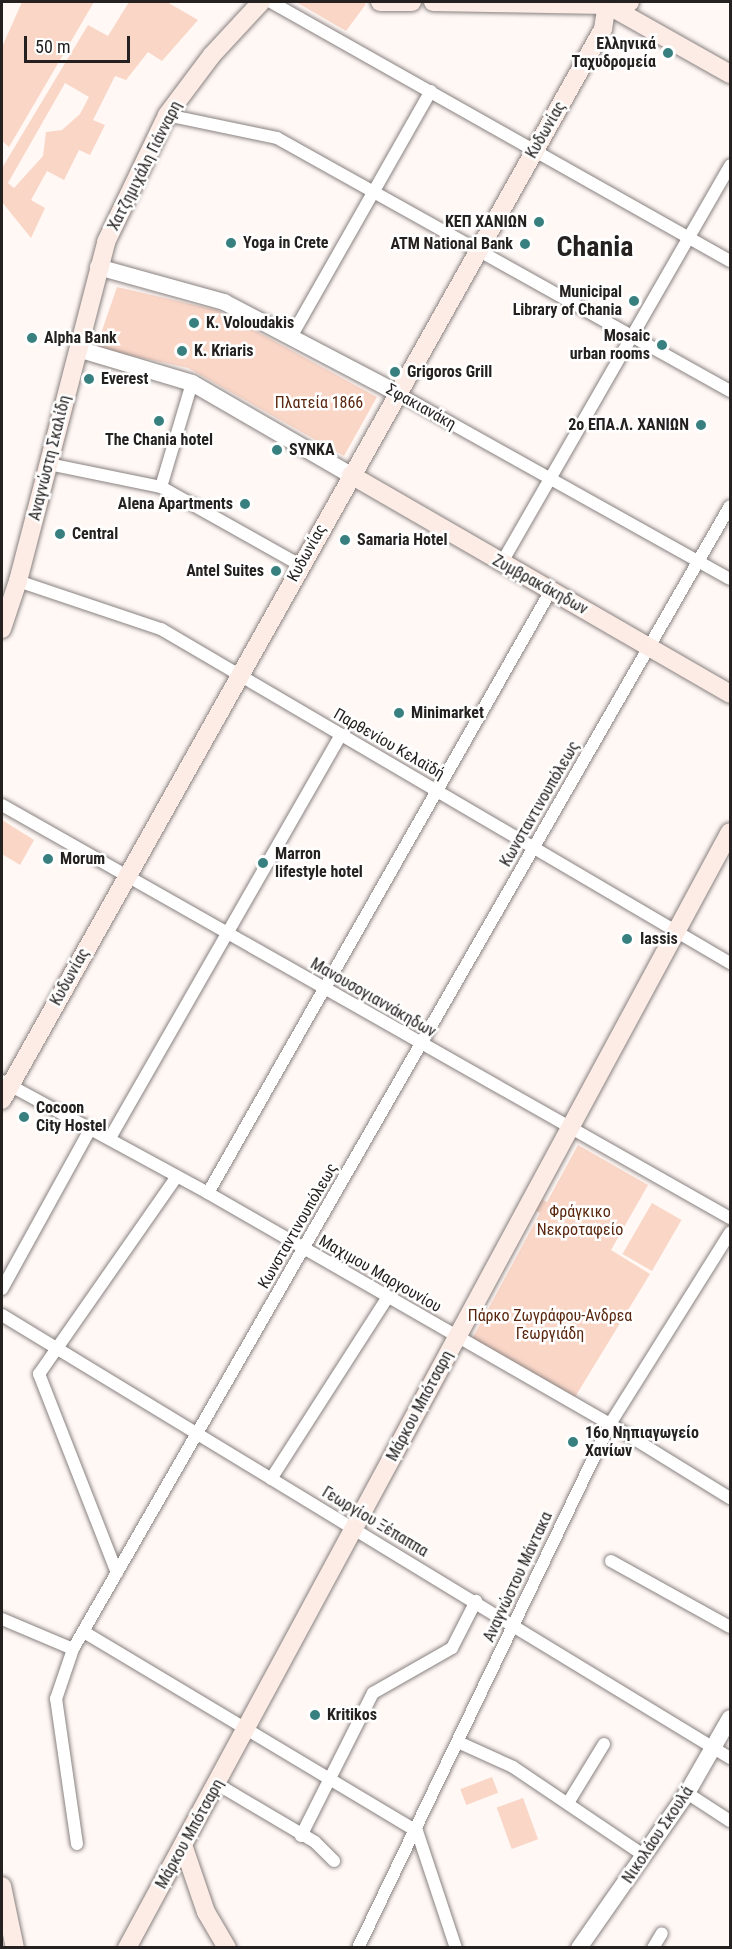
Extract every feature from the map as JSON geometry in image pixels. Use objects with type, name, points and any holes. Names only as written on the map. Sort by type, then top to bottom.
[{"type":"main road","name":"Χατζημιχάλη Γιάνναρη","points":[[93,286],[98,267],[167,115],[212,55],[261,2]]},
{"type":"main road","points":[[380,2],[412,2]]},
{"type":"main road","points":[[433,2],[630,2]]},
{"type":"main road","points":[[605,3],[730,75]]},
{"type":"main road","name":"Κυδωνίας","points":[[4,1088],[127,876],[603,29],[605,3]]},
{"type":"main road","name":"Αναγνώστη Σκαλίδη","points":[[2,629],[18,581],[93,286]]},
{"type":"main road","name":"Ζυμβρακάκηδων","points":[[351,475],[501,564],[650,646],[730,694]]},
{"type":"main road","name":"Μάρκου Μπότσαρη","points":[[127,1947],[730,832]]},
{"type":"main road","points":[[183,1845],[206,1912],[226,1947]]},
{"type":"main road","points":[[2,1886],[15,1947]]},
{"type":"street","points":[[271,2],[730,261]]},
{"type":"street","points":[[291,338],[431,91]]},
{"type":"street","points":[[167,115],[277,138],[375,190],[730,391]]},
{"type":"street","points":[[501,564],[630,335],[730,165]]},
{"type":"street","name":"Σφακιανάκη","points":[[98,267],[224,302],[397,393],[730,579]]},
{"type":"street","points":[[78,350],[192,383],[351,475]]},
{"type":"street","points":[[161,487],[192,383]]},
{"type":"street","points":[[49,464],[161,487],[300,565]]},
{"type":"street","name":"Κωνσταντινουπόλεως","points":[[77,1844],[56,1700],[73,1649],[730,506]]},
{"type":"street","name":"Παρθενίου Κελαϊδή","points":[[18,581],[161,630],[730,963]]},
{"type":"street","points":[[207,1193],[550,592]]},
{"type":"street","points":[[110,1138],[341,735]]},
{"type":"street","name":"Μανουσογιαννάκηδων","points":[[2,805],[568,1130],[730,1218]]},
{"type":"street","name":"Μαχιμου Mαργουνίου","points":[[4,1088],[110,1138],[610,1424],[730,1498]]},
{"type":"street","points":[[2,1289],[91,1128]]},
{"type":"street","points":[[117,1573],[39,1374],[177,1176]]},
{"type":"street","name":"Αναγνώστου Μάντακα","points":[[358,1947],[417,1831],[610,1424],[730,1233]]},
{"type":"street","points":[[271,1479],[387,1298]]},
{"type":"street","name":"Γεωργίου Ξέπαππα","points":[[2,1315],[354,1530],[514,1623],[730,1758]]},
{"type":"street","points":[[611,1561],[730,1627]]},
{"type":"street","points":[[301,1836],[373,1693],[452,1648],[476,1601]]},
{"type":"street","points":[[2,1619],[73,1649]]},
{"type":"street","points":[[84,1632],[417,1831],[456,1947]]},
{"type":"street","name":"Νικολάου Σκουλά","points":[[579,1947],[687,1793],[715,1749],[730,1718]]},
{"type":"street","points":[[458,1742],[513,1767],[645,1856]]},
{"type":"street","points":[[567,1803],[604,1744]]},
{"type":"street","points":[[217,1784],[267,1810],[279,1823],[323,1848],[334,1861]]},
{"type":"street","points":[[687,1793],[730,1821]]},
{"type":"street","points":[[653,1947],[662,1934]]},
{"type":"green space","points":[[22,2],[94,2],[9,147],[2,141],[2,47]]},
{"type":"green space","points":[[129,2],[167,2],[198,20],[162,61],[148,52],[126,80],[115,76],[93,120],[105,125],[90,155],[79,150],[64,180],[47,171],[31,200],[45,208],[31,238],[2,202],[2,168],[88,25],[108,36]],"holes":[[[65,83],[89,97],[80,114],[62,130],[46,132],[43,156],[14,188],[8,183]]]},
{"type":"green space","points":[[296,2],[363,2],[366,4],[346,31]]},
{"type":"green space","name":"Πλατεία 1866","points":[[117,287],[217,310],[377,397],[344,456],[188,368],[96,348]]},
{"type":"green space","points":[[2,820],[34,840],[20,865],[2,854]]},
{"type":"green space","name":"Πάρκο Ζωγράφου-Ανδρεα Γεωργιάδη","points":[[578,1145],[648,1185],[611,1250],[650,1274],[575,1397],[472,1339],[540,1213],[535,1210],[541,1199],[547,1202]]},
{"type":"green space","points":[[652,1203],[681,1220],[652,1271],[622,1254]]},
{"type":"green space","points":[[492,1777],[498,1793],[466,1805],[460,1789]]},
{"type":"green space","points":[[523,1798],[538,1839],[512,1849],[497,1808]]},
{"type":"place","name":"Ελληνικά Ταχυδρομεία","points":[[668,53]]},
{"type":"place","name":"ΚΕΠ ΧΑΝΙΩΝ","points":[[539,222]]},
{"type":"place","name":"Yoga in Crete","points":[[231,243]]},
{"type":"place","name":"ATM National Bank","points":[[525,244]]},
{"type":"place","name":"Municipal Library of Chania","points":[[634,301]]},
{"type":"place","name":"K. Voloudakis","points":[[194,323]]},
{"type":"place","name":"Alpha Bank","points":[[32,338]]},
{"type":"place","name":"Mosaic urban rooms","points":[[662,345]]},
{"type":"place","name":"K. Kriaris","points":[[182,351]]},
{"type":"place","name":"Grigoros Grill","points":[[395,372]]},
{"type":"place","name":"Everest","points":[[89,379]]},
{"type":"place","name":"The Chania hotel","points":[[159,421]]},
{"type":"place","name":"2ο ΕΠΑ.Λ. ΧΑΝΙΩΝ","points":[[701,425]]},
{"type":"place","name":"SYNKA","points":[[277,450]]},
{"type":"place","name":"Alena Apartments","points":[[245,504]]},
{"type":"place","name":"Central","points":[[60,534]]},
{"type":"place","name":"Samaria Hotel","points":[[345,540]]},
{"type":"place","name":"Antel Suites","points":[[276,571]]},
{"type":"place","name":"Minimarket","points":[[399,713]]},
{"type":"place","name":"Morum","points":[[48,859]]},
{"type":"place","name":"Marron lifestyle hotel","points":[[263,863]]},
{"type":"place","name":"Iassis","points":[[627,939]]},
{"type":"place","name":"Cocoon City Hostel","points":[[24,1117]]},
{"type":"place","name":"16ο Νηπιαγωγείο Χανίων","points":[[573,1442]]},
{"type":"place","name":"Kritikos","points":[[315,1715]]},
{"type":"district","name":"Chania","points":[[595,247]]},
{"type":"park label","name":"Φράγκικο Νεκροταφείο","points":[[580,1221]]}]
